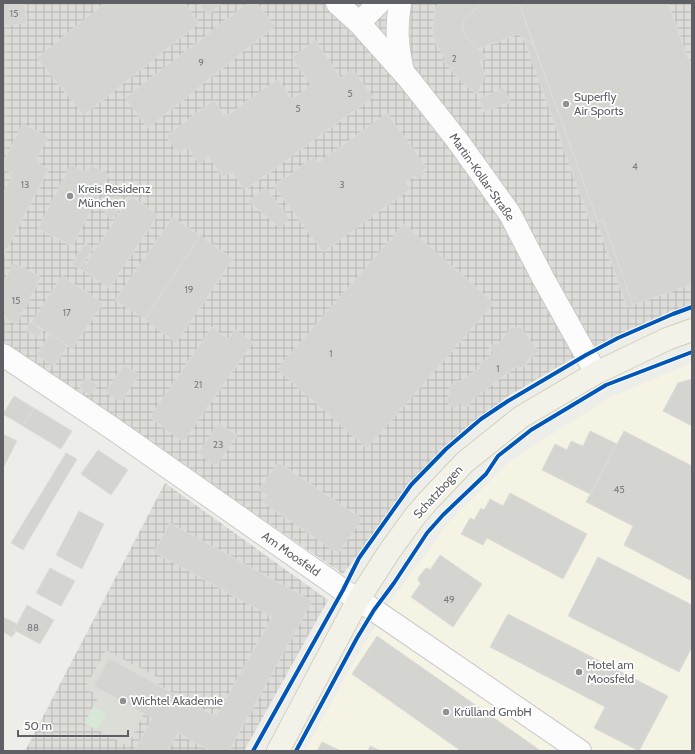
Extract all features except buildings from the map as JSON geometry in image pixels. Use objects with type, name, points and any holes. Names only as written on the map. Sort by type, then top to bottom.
[{"type":"main road","name":"Schatzbogen","points":[[278,751],[358,600],[389,552],[415,516],[468,459],[521,417],[596,373],[667,339],[692,330]]},
{"type":"street","name":"Martin-Kollar-Straße","points":[[337,3],[359,23],[404,72],[457,140],[510,214],[543,278],[596,373]]},
{"type":"street","points":[[359,23],[379,3]]},
{"type":"street","points":[[400,3],[397,40],[404,72]]},
{"type":"street","name":"Am Moosfeld","points":[[4,359],[124,437],[358,600],[580,751]]},
{"type":"shaded area","points":[[3,3],[692,3],[692,305],[672,311],[585,351],[505,398],[419,476],[343,574],[3,341]]},
{"type":"shaded area","points":[[692,363],[692,751],[305,751],[348,672],[388,605],[450,521],[509,462],[608,398]]},
{"type":"shaded area","points":[[165,483],[328,600],[244,751],[25,751]]},
{"type":"shaded area","name":"Wichtel Akademie","points":[[106,650],[161,679],[128,746],[84,723],[99,696],[85,688]]},
{"type":"shaded area","points":[[93,707],[106,714],[97,730],[84,723]]},
{"type":"cycle path","points":[[253,751],[343,590],[359,558],[411,485],[446,449],[481,419],[508,401],[586,355],[618,338],[692,307]]},
{"type":"cycle path","points":[[296,751],[357,638],[374,610],[427,533],[443,515],[486,474],[498,456],[531,430],[606,385],[692,352]]},
{"type":"place","name":"Superfly Air Sports","points":[[566,104]]},
{"type":"place","name":"Kreis Residenz München","points":[[70,196]]},
{"type":"place","name":"Hotel am Moosfeld","points":[[579,672]]},
{"type":"place","name":"Wichtel Akademie","points":[[123,701]]},
{"type":"place","name":"Krülland GmbH","points":[[446,712]]}]
